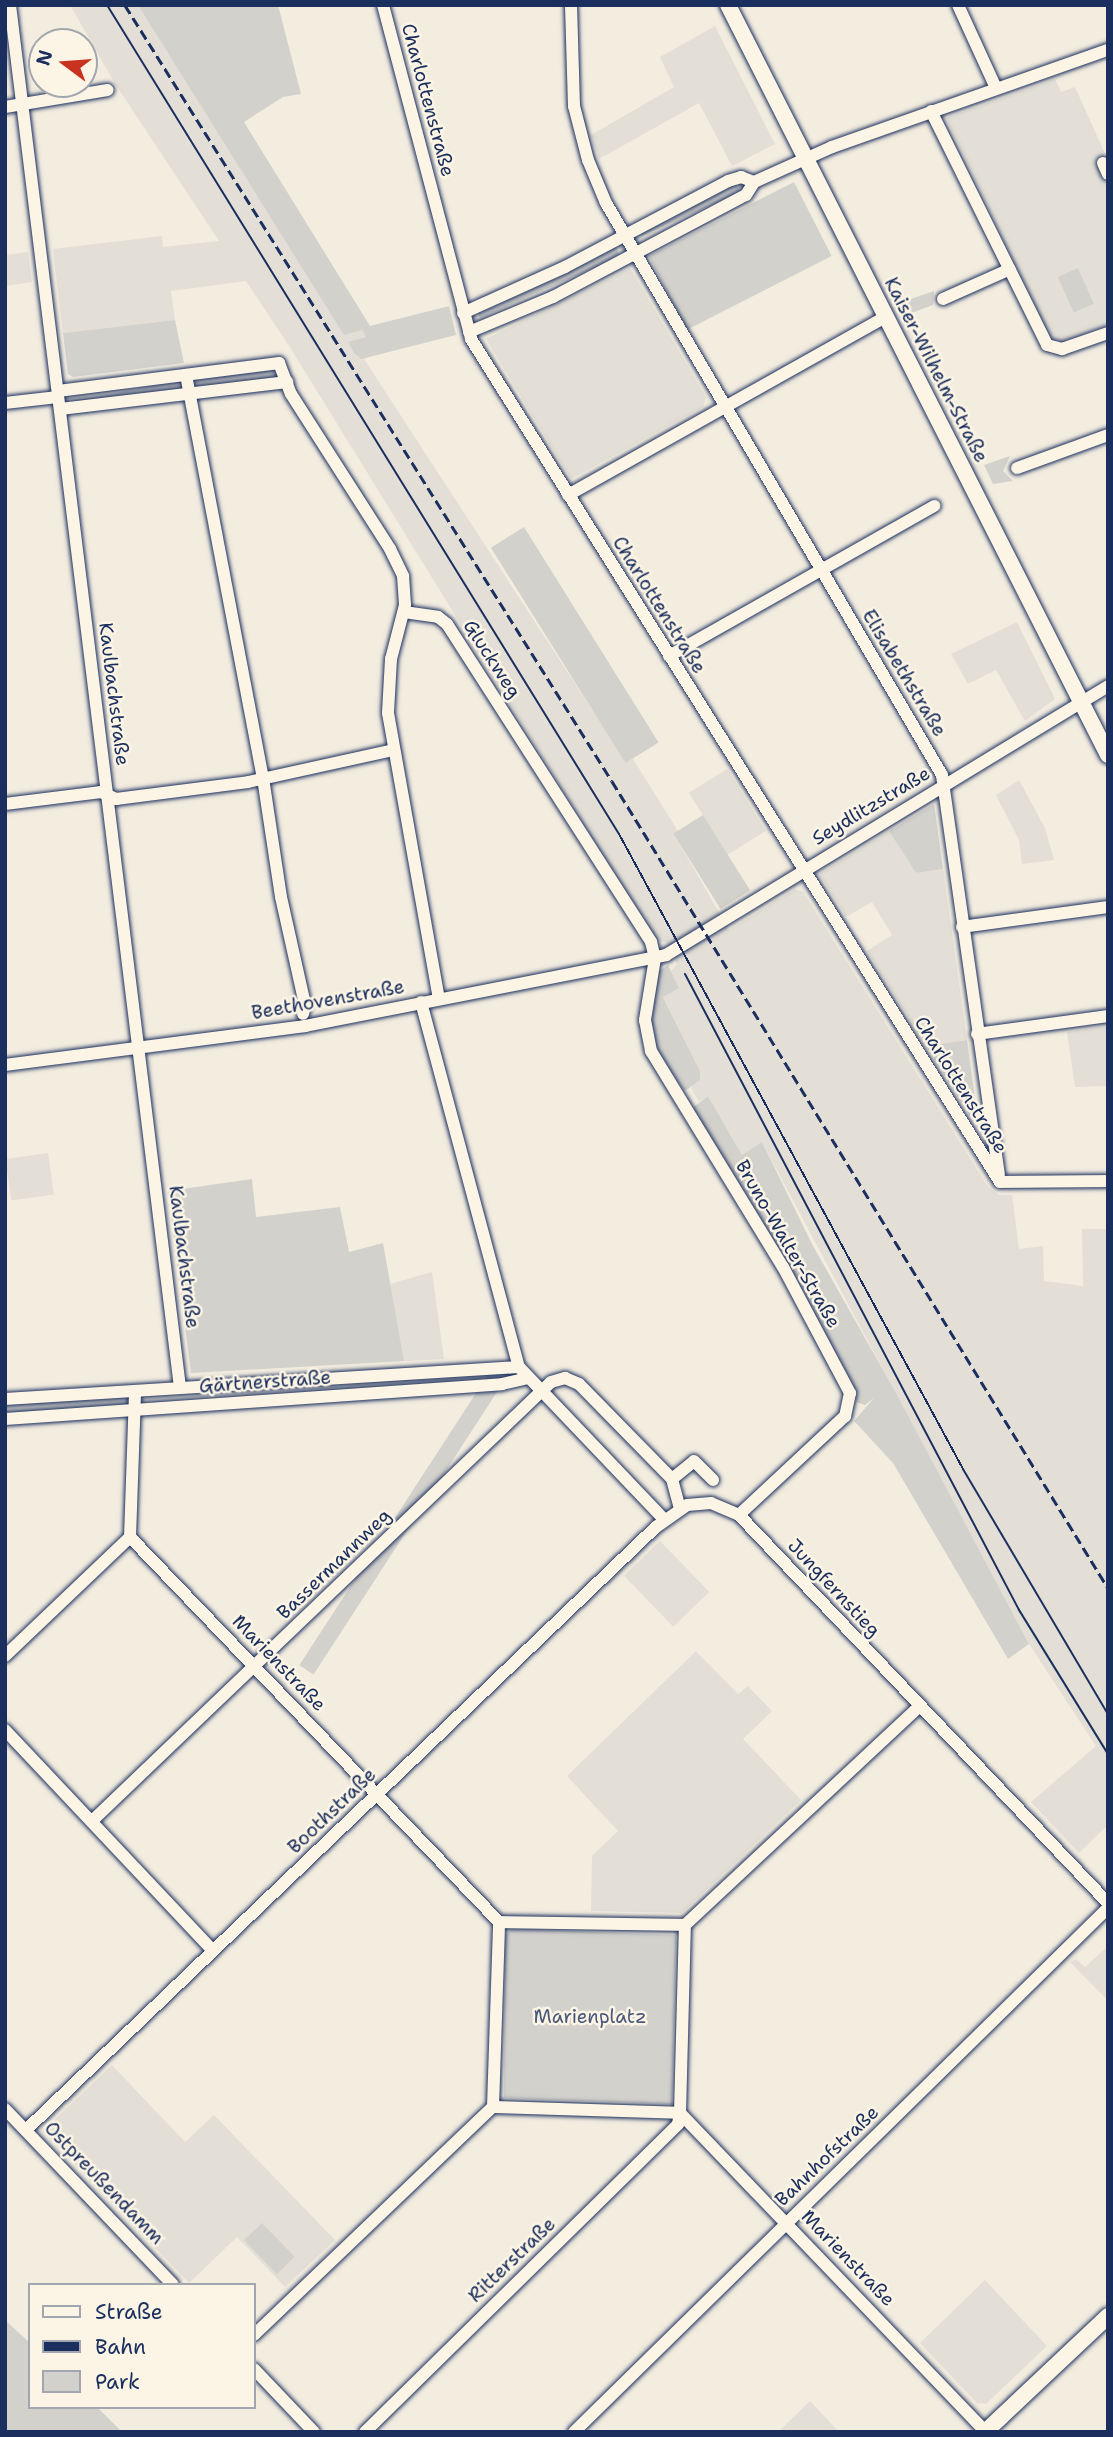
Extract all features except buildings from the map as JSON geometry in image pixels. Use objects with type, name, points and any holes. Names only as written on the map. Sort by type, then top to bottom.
[{"type":"main road","name":"Kaiser-Wilhelm-Straße","points":[[727,5],[1108,755]]},
{"type":"main road","points":[[986,2432],[1105,2324]]},
{"type":"street","name":"Kaulbachstraße","points":[[10,5],[180,1388]]},
{"type":"street","name":"Charlottenstraße","points":[[383,5],[469,332],[568,495],[1000,1182]]},
{"type":"street","name":"Elisabethstraße","points":[[571,5],[570,75],[578,127],[593,174],[634,253],[942,775],[1000,1182]]},
{"type":"street","points":[[958,5],[996,88]]},
{"type":"street","points":[[469,332],[552,297],[746,195],[754,182],[931,111],[1108,50]]},
{"type":"street","points":[[5,107],[22,101],[108,90]]},
{"type":"street","points":[[931,111],[1052,350],[1108,333]]},
{"type":"street","points":[[463,313],[729,181],[741,177],[754,182]]},
{"type":"street","points":[[943,299],[1010,269]]},
{"type":"street","points":[[568,495],[885,317]]},
{"type":"street","points":[[59,399],[186,375],[279,363],[287,382],[394,556],[405,585],[404,612],[388,684],[394,750],[439,998]]},
{"type":"street","points":[[186,375],[216,561],[220,565],[292,954],[305,1004],[304,1020]]},
{"type":"street","points":[[5,404],[189,394],[287,382]]},
{"type":"street","points":[[1017,468],[1108,435]]},
{"type":"street","points":[[669,656],[934,506]]},
{"type":"street","name":"Gluckweg","points":[[404,612],[438,617],[447,624],[647,935],[654,958]]},
{"type":"street","name":"Seydlitzstraße","points":[[654,958],[1108,686]]},
{"type":"street","points":[[5,804],[107,795],[116,799],[260,779],[394,750]]},
{"type":"street","points":[[962,927],[1108,906]]},
{"type":"street","name":"Beethovenstraße","points":[[5,1065],[138,1048],[421,1002],[654,958]]},
{"type":"street","name":"Bruno-Walter-Straße","points":[[654,958],[645,1020],[652,1051],[783,1266],[850,1393],[845,1416],[739,1515]]},
{"type":"street","points":[[421,1002],[523,1372],[664,1519]]},
{"type":"street","points":[[977,1034],[1108,1016]]},
{"type":"street","points":[[1000,1182],[1108,1181]]},
{"type":"street","name":"Gärtnerstraße","points":[[5,1399],[523,1372]]},
{"type":"street","name":"Gärtnerstraße","points":[[5,1419],[502,1384],[523,1372]]},
{"type":"street","points":[[541,1392],[556,1379],[579,1384],[672,1479],[680,1508]]},
{"type":"street","points":[[5,1656],[130,1537],[135,1391]]},
{"type":"street","name":"Bassermannweg","points":[[92,1821],[541,1392]]},
{"type":"street","points":[[672,1479],[694,1461],[713,1480]]},
{"type":"street","name":"Jungfernstieg","points":[[664,1519],[680,1508],[711,1503],[739,1515],[1107,1901]]},
{"type":"street","name":"Boothstraße","points":[[26,2130],[664,1519]]},
{"type":"street","name":"Marienstraße","points":[[130,1537],[499,1922]]},
{"type":"street","points":[[256,2333],[493,2107],[499,1922],[685,1926],[920,1706]]},
{"type":"street","points":[[5,1730],[213,1951]]},
{"type":"street","name":"Bahnhofstraße","points":[[574,2432],[1107,1901]]},
{"type":"street","points":[[493,2107],[680,2113],[685,1926]]},
{"type":"street","name":"Ostpreußendamm","points":[[5,2109],[171,2283]]},
{"type":"street","name":"Marienstraße","points":[[680,2113],[986,2432]]},
{"type":"street","name":"Ritterstraße","points":[[365,2432],[678,2124],[680,2113]]},
{"type":"street","points":[[256,2371],[314,2432]]},
{"type":"shaded area","points":[[70,5],[149,5],[225,107],[377,354],[364,359],[626,762],[633,759],[678,831],[674,834],[729,930],[795,889],[803,892],[988,1187],[999,1195],[1012,1195],[1019,1249],[1043,1246],[1044,1281],[1083,1286],[1082,1229],[1108,1229],[1108,1825],[1079,1853],[1031,1802],[1096,1746],[1029,1644],[762,1142],[742,1155],[708,1096],[699,1102],[691,1088],[700,1071],[663,996],[679,988],[671,971],[677,964],[666,942],[656,941],[291,349],[246,281],[171,291],[175,320],[63,333],[53,249],[162,236],[163,247],[219,241],[98,54],[98,28],[83,28]]},
{"type":"shaded area","points":[[715,26],[775,144],[732,166],[699,103],[599,159],[591,135],[674,87],[660,57]]},
{"type":"shaded area","points":[[1055,79],[1061,92],[1075,87],[1107,158],[1097,163],[1108,188],[1108,325],[1054,345],[946,118]]},
{"type":"shaded area","points":[[28,252],[32,282],[5,286],[5,255]]},
{"type":"shaded area","points":[[630,268],[706,397],[703,407],[571,479],[486,339]]},
{"type":"shaded area","points":[[1017,622],[1055,699],[1025,721],[996,670],[968,684],[951,654]]},
{"type":"shaded area","points":[[727,769],[766,831],[728,855],[689,793]]},
{"type":"shaded area","points":[[1019,780],[1045,828],[1054,860],[1022,864],[1019,840],[996,795]]},
{"type":"shaded area","points":[[889,831],[916,873],[943,869],[967,1040],[926,1046],[867,951],[892,935],[872,902],[846,917],[819,874]]},
{"type":"shaded area","points":[[1108,1026],[1108,1086],[1075,1087],[1067,1032]]},
{"type":"shaded area","points":[[48,1153],[54,1195],[11,1201],[5,1159]]},
{"type":"shaded area","points":[[432,1272],[444,1359],[404,1361],[390,1284]]},
{"type":"shaded area","points":[[660,1541],[709,1592],[673,1627],[624,1576]]},
{"type":"shaded area","points":[[696,1651],[738,1694],[748,1686],[772,1711],[743,1739],[801,1800],[682,1913],[591,1911],[592,1856],[618,1831],[567,1776]]},
{"type":"shaded area","points":[[1108,1946],[1108,2001],[1070,1962],[1076,1959],[1085,1967]]},
{"type":"shaded area","points":[[112,2065],[185,2142],[214,2115],[335,2240],[285,2287],[237,2237],[189,2283],[43,2131]]},
{"type":"shaded area","points":[[985,2280],[1047,2346],[986,2404],[977,2403],[920,2343]]},
{"type":"shaded area","points":[[810,2401],[839,2432],[778,2432]]},
{"type":"green space","points":[[138,5],[278,5],[301,94],[283,97],[244,122],[370,326],[449,306],[456,335],[361,359],[354,353],[348,342],[366,337],[362,330],[344,335]]},
{"type":"green space","points":[[794,182],[832,256],[686,330],[649,256]]},
{"type":"green space","points":[[736,183],[740,192],[641,236],[637,227]]},
{"type":"green space","points":[[615,245],[620,256],[480,318],[475,307]]},
{"type":"green space","points":[[1078,268],[1094,304],[1074,313],[1058,277]]},
{"type":"green space","points":[[934,291],[933,305],[909,314],[902,302]]},
{"type":"green space","points":[[175,320],[184,363],[73,377],[68,374],[63,333]]},
{"type":"green space","points":[[272,370],[277,377],[198,388],[196,379]]},
{"type":"green space","points":[[177,381],[179,391],[73,411],[71,402]]},
{"type":"green space","points":[[1010,456],[1003,471],[1013,481],[993,484],[984,465]]},
{"type":"green space","points":[[524,527],[659,742],[626,763],[491,548]]},
{"type":"green space","points":[[934,804],[943,869],[916,873],[889,831]]},
{"type":"green space","points":[[703,815],[750,890],[720,909],[673,834]]},
{"type":"green space","points":[[668,965],[679,988],[663,997],[700,1071],[700,1080],[685,1091],[657,1054],[648,1019],[656,974]]},
{"type":"green space","points":[[967,1040],[977,1114],[970,1116],[926,1046]]},
{"type":"green space","points":[[708,1096],[742,1155],[762,1142],[812,1244],[896,1393],[1029,1644],[1008,1659],[893,1463],[854,1421],[874,1398],[865,1405],[856,1402],[856,1392],[691,1109]]},
{"type":"green space","points":[[252,1179],[256,1217],[340,1207],[349,1252],[383,1243],[404,1361],[191,1373],[168,1191]]},
{"type":"green space","points":[[491,1370],[505,1379],[314,1674],[299,1665]]},
{"type":"green space","points":[[128,1397],[128,1406],[5,1415],[5,1403]]},
{"type":"green space","name":"Marienplatz","points":[[512,1929],[676,1935],[672,2104],[504,2098],[505,1935]]},
{"type":"green space","points":[[262,2223],[295,2257],[277,2274],[244,2240]]},
{"type":"green space","points":[[5,2320],[28,2341],[28,2409],[99,2409],[122,2432],[5,2432]]},
{"type":"tram line","points":[[107,5],[619,834],[963,1469],[1108,1714]]},
{"type":"tram line","points":[[685,974],[1019,1610],[1108,1754]]},
{"type":"railway","points":[[125,5],[612,781],[1108,1588]]}]
